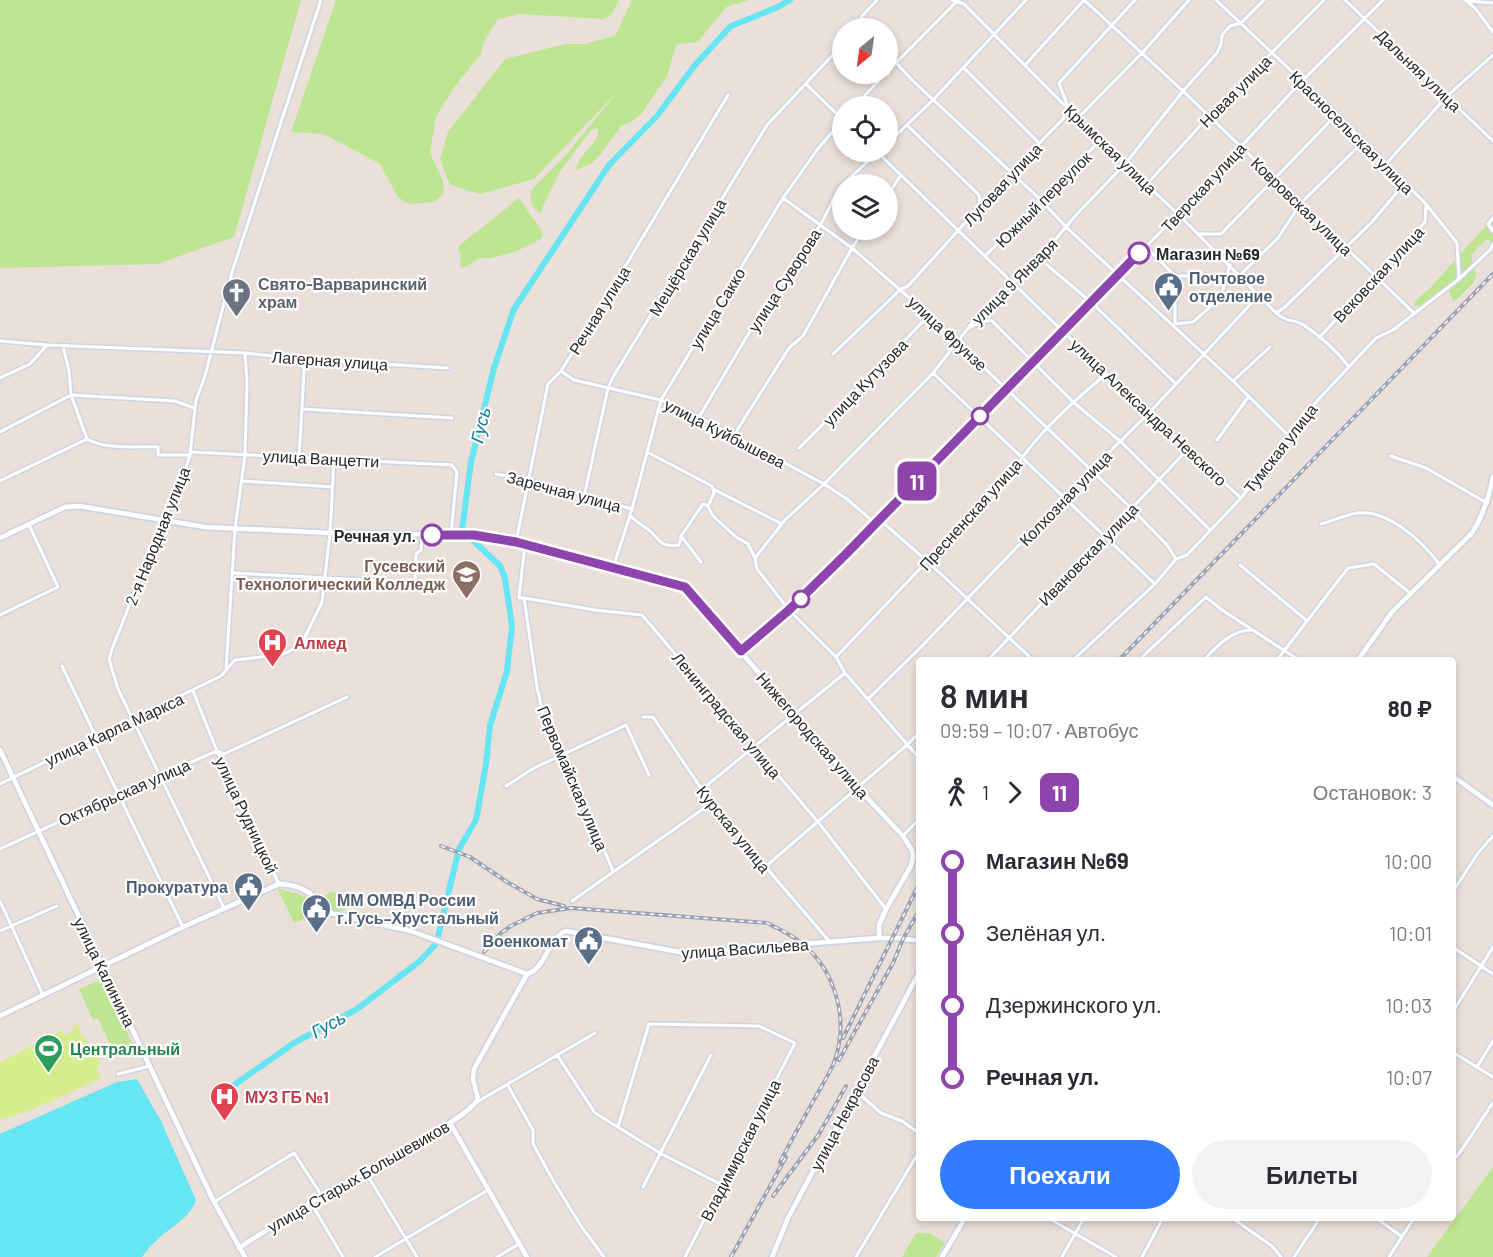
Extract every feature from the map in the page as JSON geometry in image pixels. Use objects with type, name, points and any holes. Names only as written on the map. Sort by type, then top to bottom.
[{"type":"street","name":"2-я Народная улица","points":[[133,719],[113,676],[109,659],[182,480],[190,453],[194,408],[232,272],[321,0]]},
{"type":"street","points":[[861,18],[877,0]]},
{"type":"street","points":[[898,60],[955,0]]},
{"type":"street","name":"Крымская улица","points":[[955,0],[964,4],[1026,64],[1100,141],[1148,184],[1260,294],[1276,313],[1283,319],[1300,322],[1343,358],[1349,367]]},
{"type":"street","points":[[898,134],[934,99],[1026,0]]},
{"type":"street","points":[[1026,64],[1084,0]]},
{"type":"street","name":"Ковровская улица","points":[[1084,0],[1143,52],[1415,314]]},
{"type":"street","points":[[1068,107],[1059,83],[1135,0]]},
{"type":"street","points":[[1078,118],[1143,52],[1189,0]]},
{"type":"street","name":"Красносельская улица","points":[[1216,0],[1337,114],[1426,204],[1457,243],[1459,279]]},
{"type":"street","name":"улица 9 Января","points":[[755,558],[782,524],[933,373],[976,318],[1040,258],[1125,164],[1217,52],[1222,35],[1230,26],[1240,23],[1264,0]]},
{"type":"street","name":"Новая улица","points":[[1148,184],[1209,116],[1324,0]]},
{"type":"street","name":"Дальняя улица","points":[[1345,0],[1493,141]]},
{"type":"street","name":"Тверская улица","points":[[741,651],[789,610],[880,520],[1178,214],[1302,81],[1383,0]]},
{"type":"street","points":[[1465,1],[1493,3]]},
{"type":"street","points":[[1465,1],[1475,8],[1493,32]]},
{"type":"street","points":[[1386,164],[1447,96],[1493,55]]},
{"type":"street","name":"Мещёрская улица","points":[[584,497],[608,388],[767,125],[832,57]]},
{"type":"street","points":[[898,64],[1042,201],[1066,227],[1233,381],[1290,437]]},
{"type":"street","points":[[964,67],[1039,143]]},
{"type":"street","points":[[864,96],[876,84]]},
{"type":"street","points":[[807,85],[832,109]]},
{"type":"street","name":"Речная улица","points":[[516,542],[548,384],[561,370],[728,95]]},
{"type":"street","name":"Луговая улица","points":[[833,354],[901,289],[908,286],[1011,172],[1063,119],[1068,107]]},
{"type":"street","points":[[1198,234],[1221,234],[1337,114]]},
{"type":"street","points":[[907,125],[979,195],[980,206]]},
{"type":"street","name":"улица Сакко","points":[[613,568],[632,509],[661,400],[783,198],[832,132]]},
{"type":"street","name":"Южный переулок","points":[[985,256],[1100,141]]},
{"type":"street","points":[[1240,275],[1278,238],[1300,203],[1363,142]]},
{"type":"street","name":"улица Суворова","points":[[699,417],[756,321],[821,224],[840,187],[867,162]]},
{"type":"street","name":"улица Александра Невского","points":[[887,162],[1106,373],[1241,498]]},
{"type":"street","points":[[1276,313],[1285,307],[1379,215],[1404,184]]},
{"type":"street","name":"улица Фрунзе","points":[[783,198],[852,248],[958,341],[1132,509],[1167,544],[1176,559]]},
{"type":"street","name":"Вековская улица","points":[[1318,338],[1425,222],[1426,204]]},
{"type":"street","points":[[1493,218],[1488,224],[1493,231]]},
{"type":"street","points":[[734,435],[789,348],[803,336],[857,240]]},
{"type":"street","name":"Тумская улица","points":[[1076,657],[1155,584],[1176,559],[1187,555],[1241,498],[1317,401],[1376,338],[1393,330],[1459,279],[1490,250],[1493,244]]},
{"type":"street","points":[[1146,247],[1175,276],[1225,276]]},
{"type":"street","points":[[1040,258],[1092,303],[1175,383]]},
{"type":"street","points":[[1175,324],[1193,322],[1217,298],[1223,289],[1230,265]]},
{"type":"street","points":[[1175,276],[1175,329]]},
{"type":"street","name":"Колхозная улица","points":[[868,699],[1149,413],[1260,294]]},
{"type":"street","name":"улица Кутузова","points":[[799,448],[929,315]]},
{"type":"street","points":[[968,328],[991,320],[1073,402],[1120,441],[1210,530]]},
{"type":"street","name":"Лагерная улица","points":[[0,341],[63,346],[245,353],[448,368]]},
{"type":"street","points":[[0,378],[30,364],[47,345]]},
{"type":"street","points":[[0,481],[87,439],[71,395],[63,346]]},
{"type":"street","points":[[1233,381],[1270,347]]},
{"type":"street","points":[[226,672],[235,529],[245,455],[245,353]]},
{"type":"street","points":[[299,457],[304,372],[302,359]]},
{"type":"street","name":"улица Куйбышева","points":[[561,370],[574,380],[661,400],[699,417],[824,484],[847,499],[876,524]]},
{"type":"street","points":[[933,373],[1155,584]]},
{"type":"street","name":"Пресненская улица","points":[[836,657],[1014,470],[1022,456],[1073,402],[1106,373]]},
{"type":"street","points":[[0,432],[71,395],[175,401],[194,408]]},
{"type":"street","points":[[1216,440],[1249,396]]},
{"type":"street","points":[[302,409],[452,418]]},
{"type":"street","name":"улица Ванцетти","points":[[87,439],[95,443],[110,445],[158,447],[158,455],[190,453],[452,465],[457,472],[451,534]]},
{"type":"street","name":"Ивановская улица","points":[[991,657],[1189,448]]},
{"type":"street","points":[[647,452],[782,524]]},
{"type":"street","points":[[1391,456],[1426,468],[1486,503]]},
{"type":"street","name":"улица Карла Маркса","points":[[0,784],[193,691],[221,676],[235,660],[284,654],[298,645],[304,639],[322,602],[330,533],[334,459]]},
{"type":"street","name":"Заречная улица","points":[[496,474],[530,480],[632,509]]},
{"type":"street","points":[[1360,657],[1388,616],[1472,533],[1480,521],[1493,477]]},
{"type":"street","points":[[242,481],[333,488]]},
{"type":"street","points":[[708,506],[714,493],[713,489]]},
{"type":"street","points":[[630,516],[651,532],[660,543],[669,547],[679,545],[681,536],[702,504],[708,506],[712,515],[736,537],[748,544],[755,558],[757,569],[789,610],[836,657],[845,673],[916,755]]},
{"type":"street","name":"Нижегородская улица","points":[[0,537],[65,507],[79,506],[205,527],[330,533],[474,535],[525,544],[685,587],[857,787],[903,836],[912,850],[911,866],[886,909],[879,925],[879,938]]},
{"type":"street","points":[[1321,524],[1357,513],[1366,513],[1393,522],[1412,535],[1439,564]]},
{"type":"street","points":[[880,520],[1030,657]]},
{"type":"street","points":[[0,615],[58,587],[29,525]]},
{"type":"street","points":[[234,573],[415,583],[416,554],[422,550],[422,534]]},
{"type":"street","points":[[681,536],[702,562]]},
{"type":"street","name":"Первомайская улица","points":[[525,544],[519,598],[524,598],[543,714],[564,754],[613,871]]},
{"type":"street","points":[[1279,657],[1348,567],[1374,564],[1410,593]]},
{"type":"street","points":[[1240,565],[1306,620]]},
{"type":"street","points":[[1142,657],[1206,597],[1294,657]]},
{"type":"street","name":"Ленинградская улица","points":[[524,598],[642,615],[818,822],[886,909]]},
{"type":"street","points":[[1207,657],[1232,634],[1239,630],[1252,630]]},
{"type":"street","points":[[62,666],[96,737]]},
{"type":"street","points":[[701,790],[756,748],[845,673]]},
{"type":"street","name":"улица Рудницкой","points":[[193,691],[217,751],[279,884],[293,886],[311,894],[320,906],[330,913],[411,931],[527,974]]},
{"type":"street","name":"Октябрьская улица","points":[[0,849],[161,775],[217,751],[224,754],[347,697]]},
{"type":"street","name":"Курская улица","points":[[643,717],[653,717],[711,803],[830,943]]},
{"type":"street","points":[[133,719],[224,908]]},
{"type":"street","points":[[506,786],[534,768],[626,725],[649,775]]},
{"type":"street","points":[[765,867],[916,736]]},
{"type":"street","points":[[92,740],[183,927]]},
{"type":"street","name":"улица Калинина","points":[[0,750],[214,1202],[245,1257]]},
{"type":"street","points":[[1456,778],[1493,805]]},
{"type":"street","points":[[572,901],[711,803]]},
{"type":"street","points":[[903,836],[916,822]]},
{"type":"street","points":[[1456,887],[1478,853],[1493,836]]},
{"type":"street","points":[[0,1016],[183,927],[279,884]]},
{"type":"street","points":[[0,901],[43,995]]},
{"type":"street","points":[[0,931],[57,906]]},
{"type":"street","name":"улица Васильева","points":[[527,974],[538,967],[558,936],[566,931],[685,953],[879,938],[916,940]]},
{"type":"street","points":[[1456,1007],[1493,947]]},
{"type":"street","points":[[1456,949],[1493,974]]},
{"type":"street","points":[[476,1103],[478,1099],[473,1079],[474,1069],[527,974]]},
{"type":"street","name":"улица Некрасова","points":[[772,1257],[788,1218],[916,978]]},
{"type":"street","name":"Владимирская улица","points":[[618,1127],[649,1024],[759,1026],[795,1043],[685,1257]]},
{"type":"street","name":"улица Старых Большевиков","points":[[239,1248],[322,1196],[450,1123],[476,1103],[595,1033]]},
{"type":"street","points":[[1477,1067],[1493,1041]]},
{"type":"street","points":[[1456,1054],[1493,1077]]},
{"type":"street","points":[[556,1055],[595,1113],[660,1153],[722,1185]]},
{"type":"street","points":[[643,1187],[711,1056]]},
{"type":"street","points":[[118,1074],[150,1066]]},
{"type":"street","points":[[507,1084],[533,1130],[533,1144],[554,1182],[581,1226],[604,1257]]},
{"type":"street","points":[[856,1091],[880,1113],[911,1126],[916,1130]]},
{"type":"street","points":[[1456,1158],[1493,1103]]},
{"type":"street","points":[[450,1123],[527,1257]]},
{"type":"street","points":[[214,1202],[294,1153],[322,1196]]},
{"type":"street","points":[[856,1257],[916,1156]]},
{"type":"street","points":[[365,1172],[417,1257]]},
{"type":"street","points":[[375,1257],[488,1190]]},
{"type":"street","points":[[311,1203],[343,1257]]},
{"type":"street","points":[[942,1257],[963,1221]]},
{"type":"street","points":[[1054,1221],[1116,1257]]},
{"type":"street","points":[[1062,1257],[1082,1221]]},
{"type":"street","points":[[1142,1257],[1161,1221]]},
{"type":"street","points":[[1238,1221],[1272,1246],[1281,1257]]},
{"type":"street","points":[[1294,1257],[1318,1221]]},
{"type":"street","points":[[1380,1221],[1402,1236]]},
{"type":"street","points":[[1389,1257],[1412,1221]]},
{"type":"street","points":[[497,1257],[519,1244]]},
{"type":"green space","points":[[0,0],[301,0],[234,237],[157,264],[0,268]]},
{"type":"green space","points":[[336,0],[619,0],[611,15],[603,19],[521,14],[498,19],[483,43],[481,54],[455,86],[436,117],[430,153],[443,181],[444,194],[434,202],[409,204],[398,197],[380,164],[324,134],[291,132]]},
{"type":"green space","points":[[632,0],[749,0],[726,7],[698,42],[676,46],[667,76],[642,113],[633,121],[621,126],[591,164],[576,170],[580,159],[598,134],[598,128],[591,130],[559,173],[540,213],[531,202],[534,187],[566,155],[618,91],[534,179],[480,194],[450,185],[440,159],[448,132],[505,59],[565,44],[584,44],[615,36]]},
{"type":"green space","points":[[519,198],[540,228],[543,235],[541,239],[515,252],[491,258],[480,258],[463,268],[460,267],[461,256],[458,249],[460,245]]},
{"type":"green space","points":[[1493,218],[1493,250],[1487,239],[1471,256],[1476,275],[1473,283],[1456,300],[1453,301],[1449,291],[1441,290],[1422,305],[1415,306],[1414,302],[1431,287]]},
{"type":"green space","points":[[277,888],[305,896],[319,913],[294,923]]},
{"type":"green space","points":[[330,892],[343,894],[348,899],[349,907],[339,913],[326,908],[322,898]]},
{"type":"green space","points":[[102,979],[132,1043],[129,1049],[115,1055],[98,1018],[93,1020],[79,989]]},
{"type":"green space","name":"Центральный","points":[[77,1023],[82,1035],[100,1060],[97,1070],[101,1078],[34,1109],[0,1120],[0,1062],[63,1030],[63,1034],[67,1035],[75,1029],[73,1026]]},
{"type":"green space","points":[[1493,1167],[1493,1257],[1427,1257],[1453,1221],[1456,1221],[1456,1217]]},
{"type":"green space","points":[[916,1233],[930,1233],[945,1243],[936,1257],[902,1257]]},
{"type":"water","points":[[137,1079],[161,1121],[196,1200],[189,1213],[160,1237],[142,1257],[0,1257],[0,1134],[117,1082]]},
{"type":"waterway","name":"Гусь","points":[[438,937],[459,849],[476,820],[490,726],[507,671],[512,626],[505,578],[500,566],[462,530],[471,462],[494,368],[514,309],[609,165],[657,116],[695,65],[731,26],[790,0]]},
{"type":"waterway","name":"Гусь","points":[[217,1097],[294,1043],[357,1009],[420,961],[435,945]]},
{"type":"railway","points":[[1122,657],[1493,274]]},
{"type":"railway","points":[[441,846],[470,857],[537,899],[564,906]]},
{"type":"railway","points":[[843,1038],[916,890]]},
{"type":"railway","points":[[484,952],[501,933],[511,926],[537,913],[571,908],[767,923],[799,941],[815,956],[832,984],[840,1016],[840,1032],[833,1065],[780,1162]]},
{"type":"railway","points":[[839,1060],[893,963],[916,916]]},
{"type":"railway","points":[[773,1196],[819,1134],[846,1086]]},
{"type":"railway","points":[[731,1257],[786,1157]]},
{"type":"bus line","name":"11","points":[[432,535],[474,535],[497,538],[685,587],[741,651],[789,610],[876,524],[1139,253]]},
{"type":"place","name":"Магазин №69","points":[[1139,253]]},
{"type":"place","name":"Почтовое отделение","points":[[1168,312]]},
{"type":"place","name":"Свято-Варваринский храм","points":[[237,318]]},
{"type":"place","name":"Речная ул.","points":[[432,535]]},
{"type":"place","name":"Гусевский Технологический Колледж","points":[[466,600]]},
{"type":"place","name":"Алмед","points":[[273,668]]},
{"type":"place","name":"Прокуратура","points":[[249,912]]},
{"type":"place","name":"ММ ОМВД России г.Гусь–Хрустальный","points":[[316,934]]},
{"type":"place","name":"Военкомат","points":[[589,966]]},
{"type":"place","name":"Центральный","points":[[49,1074]]},
{"type":"place","name":"МУЗ ГБ №1","points":[[224,1122]]}]
